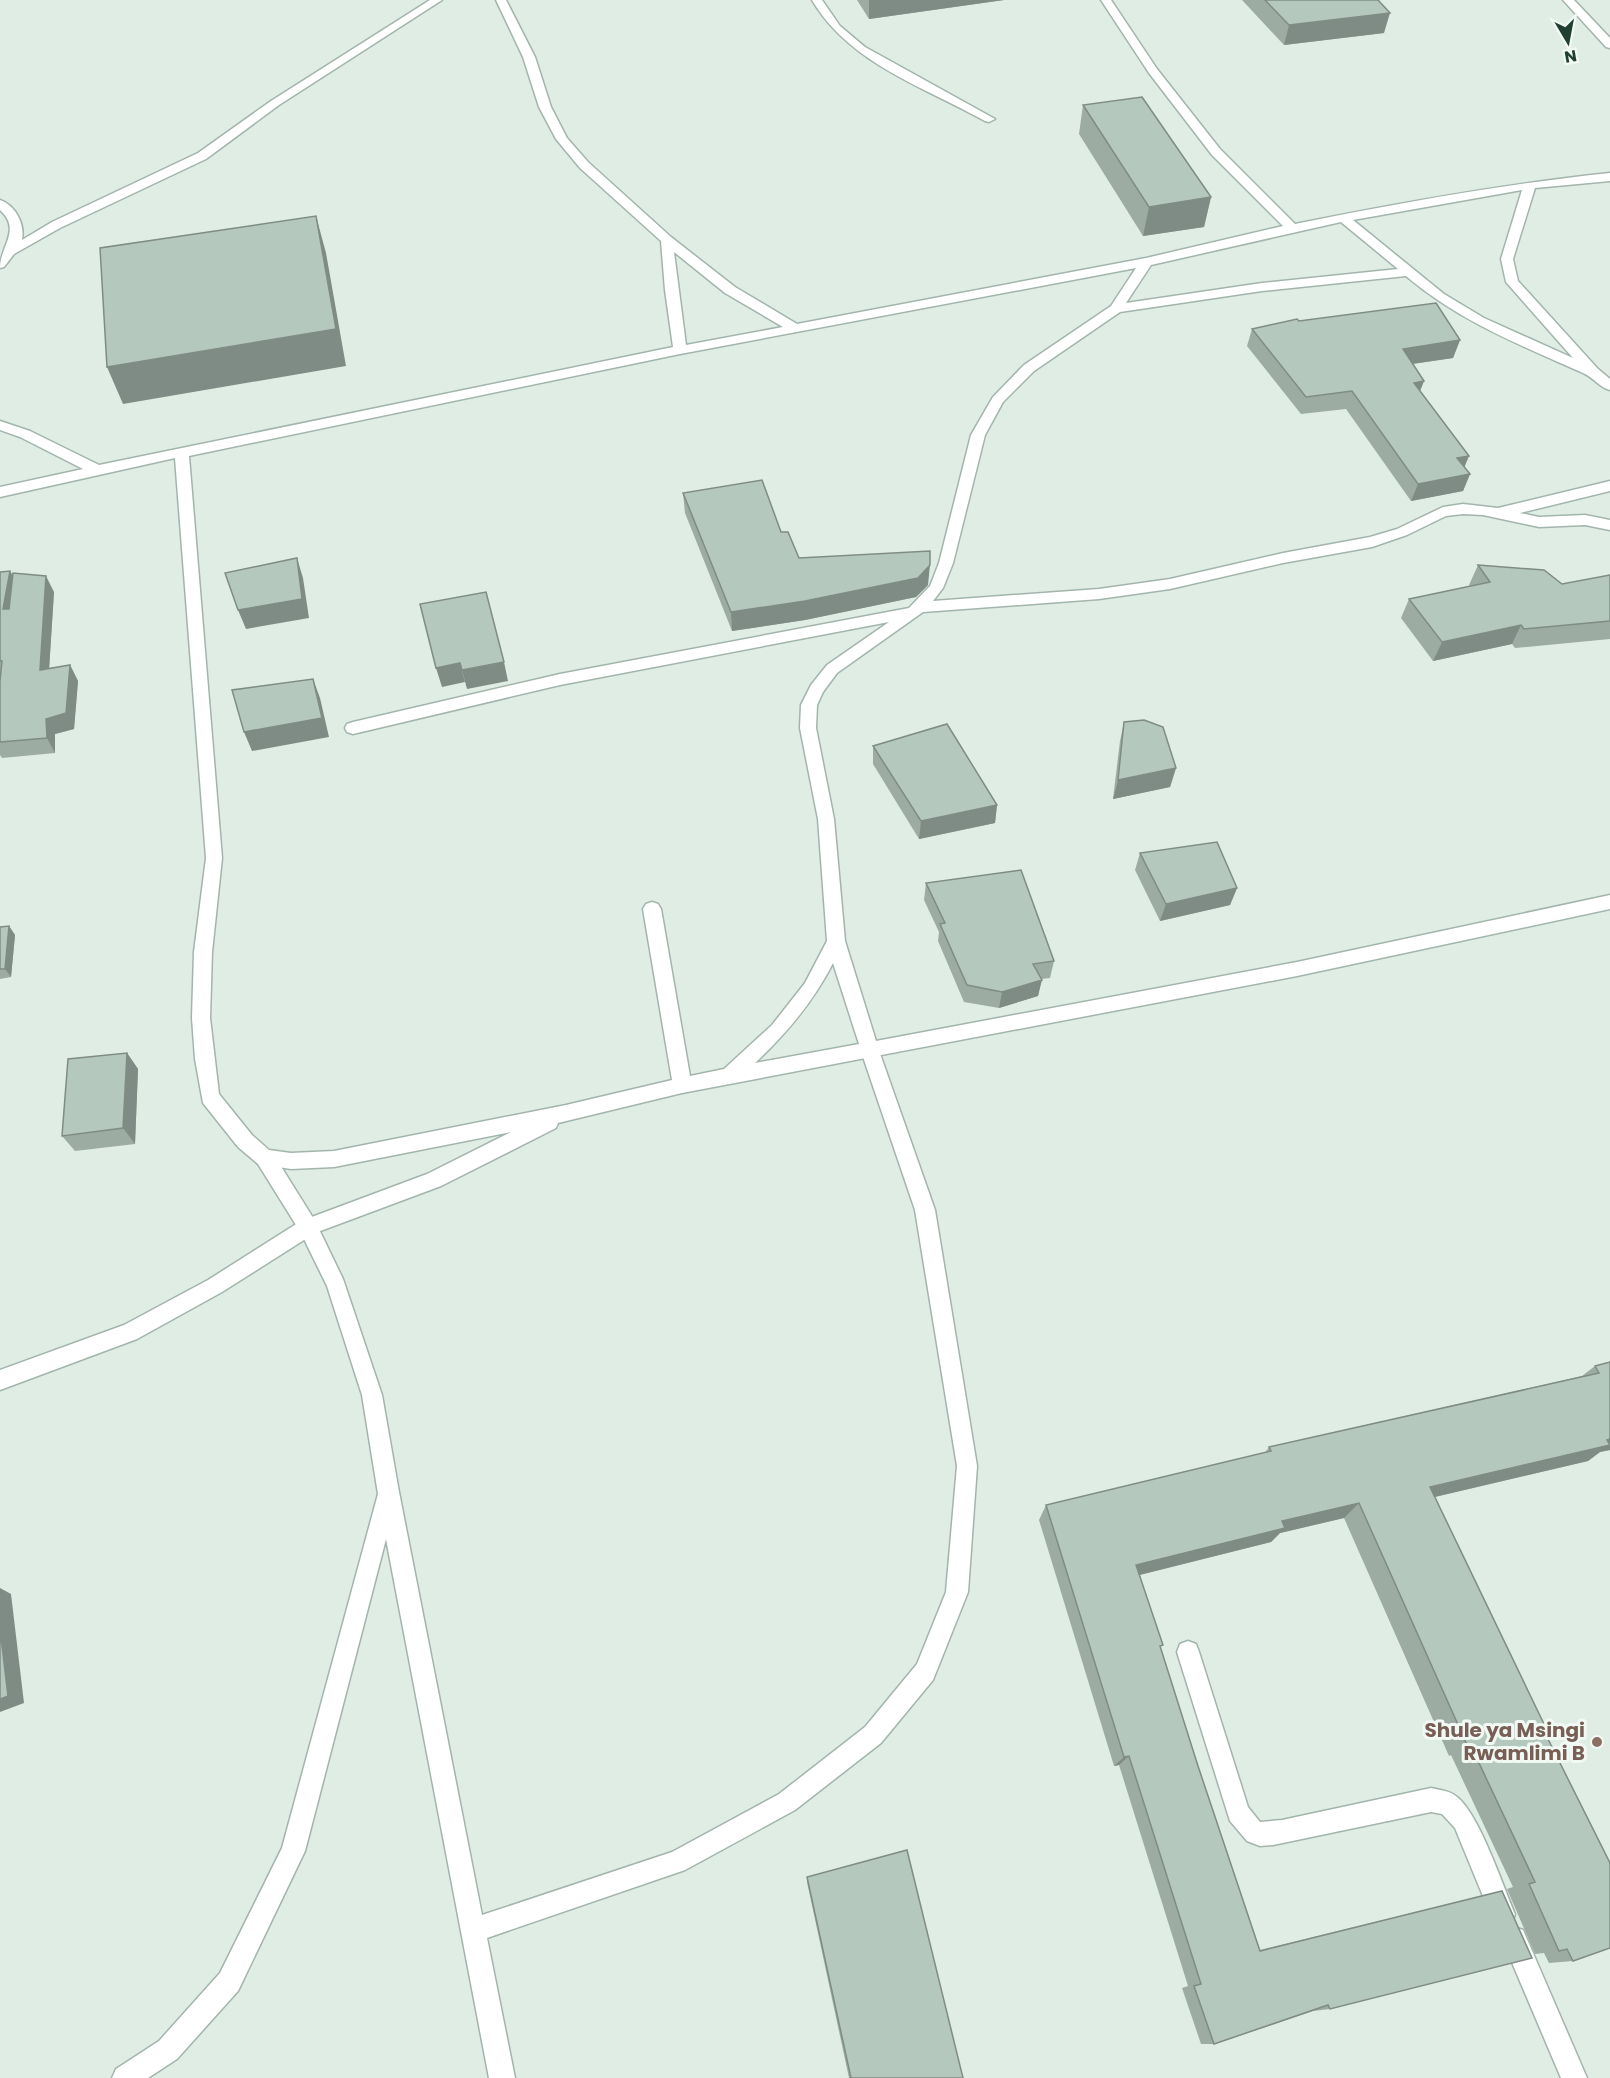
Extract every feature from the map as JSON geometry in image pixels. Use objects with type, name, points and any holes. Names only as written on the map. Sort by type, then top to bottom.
[{"type":"street","points":[[11,251],[56,225],[202,156],[275,103],[373,43],[437,0]]},
{"type":"street","points":[[501,0],[529,57],[545,107],[562,139],[584,165],[667,240],[730,290],[795,328]]},
{"type":"street","points":[[817,0],[826,17],[843,36],[865,53],[989,119]]},
{"type":"street","points":[[1106,0],[1153,71],[1216,152],[1292,228]]},
{"type":"street","points":[[1568,0],[1610,45]]},
{"type":"street","points":[[0,492],[680,350],[1146,262],[1292,228],[1408,205],[1530,185],[1610,177]]},
{"type":"street","points":[[1530,185],[1507,258],[1512,282],[1593,372],[1610,386]]},
{"type":"street","points":[[0,204],[11,213],[17,225],[18,235],[11,251],[0,264]]},
{"type":"street","points":[[1344,218],[1439,297],[1479,321],[1593,372]]},
{"type":"street","points":[[667,240],[671,290],[680,350]]},
{"type":"street","points":[[475,1930],[677,1862],[787,1802],[873,1734],[925,1672],[957,1592],[966,1466],[925,1210],[869,1048],[836,940],[826,819],[808,728],[809,705],[816,689],[832,669],[917,609],[936,588],[946,563],[978,435],[998,400],[1029,368],[1116,309],[1146,262]]},
{"type":"street","points":[[1116,309],[1196,294],[1303,281],[1408,273]]},
{"type":"street","points":[[0,425],[26,435],[97,470]]},
{"type":"street","points":[[182,454],[214,858],[202,952],[201,1018],[210,1097],[245,1141],[265,1158],[308,1227],[336,1285],[372,1395],[388,1492],[502,2078]]},
{"type":"street","points":[[1495,512],[1548,503],[1610,486]]},
{"type":"street","points":[[353,728],[563,677],[917,609],[1088,596],[1170,584],[1283,558],[1372,542],[1402,532],[1443,512],[1462,508],[1495,512],[1539,522],[1584,520],[1610,525]]},
{"type":"street","points":[[265,1158],[291,1161],[334,1160],[566,1113],[682,1085],[1297,969],[1610,902]]},
{"type":"street","points":[[652,909],[682,1085]]},
{"type":"street","points":[[729,1076],[778,1030],[810,988],[836,940]]},
{"type":"street","points":[[0,1380],[130,1332],[215,1286],[308,1227],[434,1180],[566,1113]]},
{"type":"street","points":[[125,2078],[168,2050],[229,1982],[293,1851],[388,1492]]},
{"type":"street","points":[[1188,1652],[1238,1814],[1250,1831],[1260,1835],[1282,1832],[1431,1800],[1448,1804],[1463,1820],[1574,2078]]},
{"type":"building","points":[[1265,0],[1378,0],[1390,13],[1289,25]]},
{"type":"building","points":[[1142,97],[1211,197],[1149,207],[1083,105]]},
{"type":"building","points":[[316,216],[336,329],[107,367],[100,248]]},
{"type":"building","points":[[1436,303],[1460,340],[1403,349],[1424,381],[1414,383],[1469,456],[1457,458],[1470,474],[1418,484],[1352,391],[1306,397],[1252,329],[1297,319],[1299,321]]},
{"type":"building","points":[[762,480],[781,532],[788,532],[799,558],[930,551],[930,565],[918,578],[805,601],[731,612],[683,493]]},
{"type":"building","points":[[297,558],[302,599],[238,610],[225,573]]},
{"type":"building","points":[[1478,565],[1544,570],[1562,584],[1610,575],[1610,621],[1524,629],[1521,625],[1442,642],[1409,599],[1490,582]]},
{"type":"building","points":[[10,571],[3,609],[9,609],[13,573],[46,576],[40,670],[70,665],[66,713],[46,719],[47,738],[0,742],[2,661],[0,661],[0,572]]},
{"type":"building","points":[[486,592],[504,662],[462,670],[460,663],[436,668],[420,604]]},
{"type":"building","points":[[313,679],[322,718],[244,732],[232,690]]},
{"type":"building","points":[[1144,720],[1163,727],[1176,768],[1118,780],[1124,722]]},
{"type":"building","points":[[947,724],[997,805],[921,821],[873,746]]},
{"type":"building","points":[[1217,842],[1237,888],[1166,904],[1140,853]]},
{"type":"building","points":[[1021,870],[1054,961],[1033,964],[1042,980],[1002,992],[967,985],[940,924],[945,923],[926,883]]},
{"type":"building","points":[[9,926],[5,969],[0,969],[0,927]]},
{"type":"building","points":[[127,1053],[123,1128],[62,1136],[68,1059]]},
{"type":"building","points":[[1610,1362],[1610,1439],[1607,1440],[1610,1445],[1430,1487],[1544,1724],[1541,1725],[1610,1863],[1610,1948],[1573,1961],[1567,1949],[1559,1951],[1529,1884],[1535,1882],[1471,1746],[1468,1747],[1359,1503],[1282,1521],[1285,1528],[1136,1565],[1163,1645],[1160,1646],[1198,1766],[1260,1951],[1502,1891],[1532,1958],[1330,2009],[1328,2005],[1214,2044],[1194,1986],[1201,1984],[1129,1756],[1124,1757],[1046,1505],[1271,1451],[1269,1447],[1599,1373],[1595,1366]]},
{"type":"building","points":[[0,1629],[8,1696],[0,1699]]},
{"type":"building","points":[[907,1850],[963,2078],[851,2078],[807,1877]]},
{"type":"place","name":"Shule ya Msingi Rwamlimi B","points":[[1597,1742]]}]
